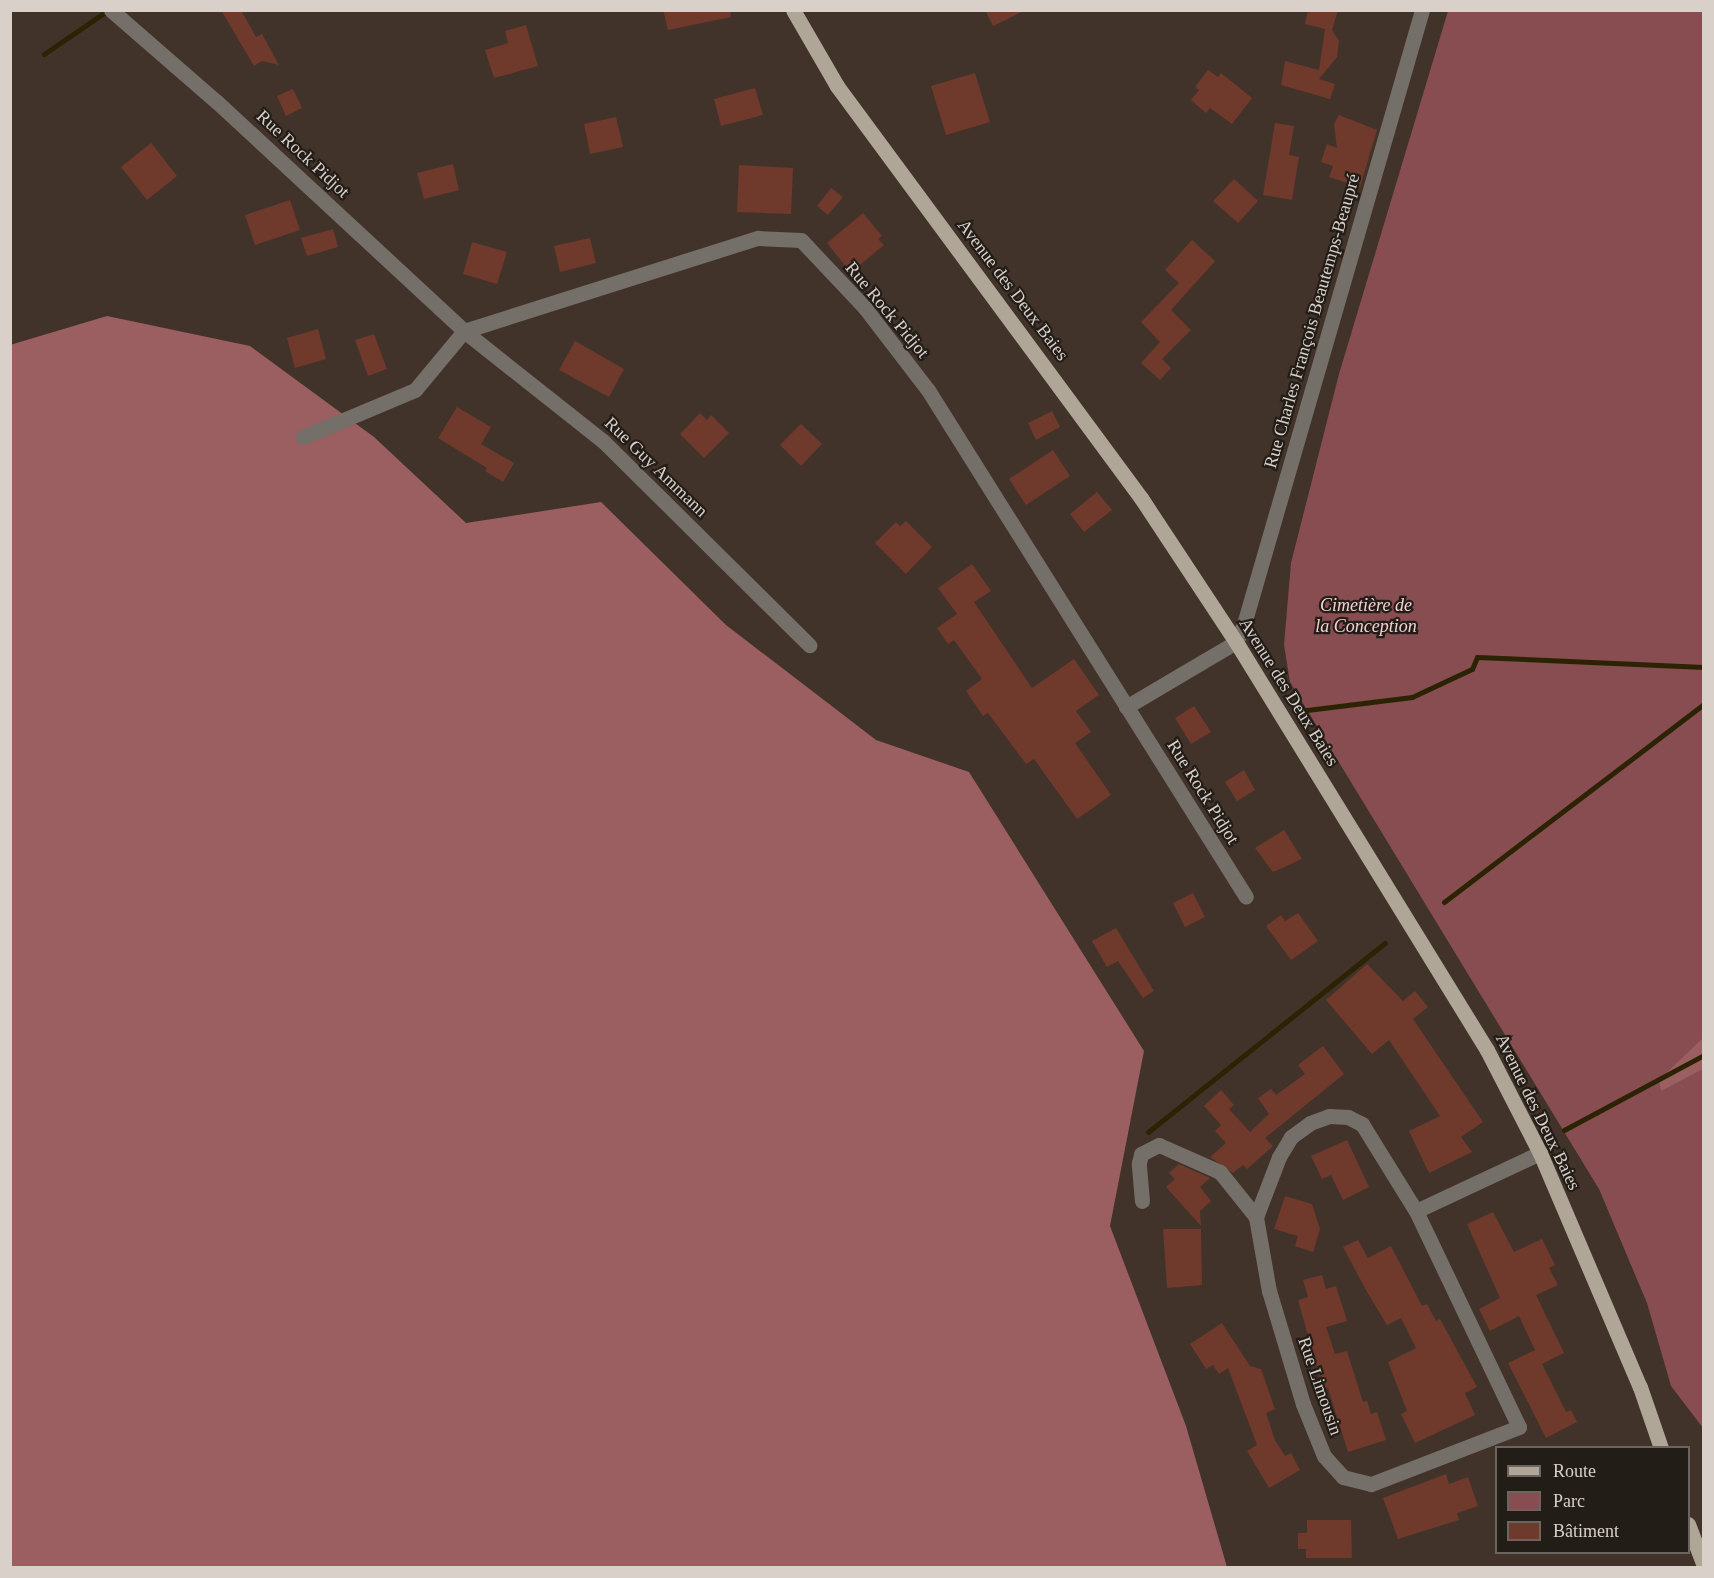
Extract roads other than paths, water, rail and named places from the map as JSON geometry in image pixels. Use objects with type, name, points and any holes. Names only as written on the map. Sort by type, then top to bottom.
[{"type":"main road","name":"Avenue des Deux Baies","points":[[793,10],[837,86],[1043,362],[1236,642],[1487,1050],[1539,1154],[1640,1386],[1660,1446]]},
{"type":"main road","points":[[1690,1516],[1704,1546]]},
{"type":"main road","points":[[1690,1527],[1704,1566]]},
{"type":"street","name":"Rue Rock Pidjot","points":[[111,10],[217,102],[464,331],[758,238],[801,240],[865,308],[928,390],[1246,897]]},
{"type":"street","name":"Rue Charles François Beautemps-Beaupré","points":[[1236,642],[1422,10]]},
{"type":"street","points":[[303,437],[415,390],[464,331]]},
{"type":"street","name":"Rue Guy Ammann","points":[[464,331],[604,442],[809,645]]},
{"type":"street","points":[[1126,707],[1236,642]]},
{"type":"street","name":"Rue Limousin","points":[[1329,1116],[1348,1117],[1362,1124],[1416,1211],[1519,1427],[1371,1484],[1343,1477],[1324,1456],[1303,1404],[1269,1291],[1256,1217],[1279,1157],[1291,1137],[1310,1123],[1329,1116]]},
{"type":"street","points":[[1142,1201],[1139,1163],[1142,1154],[1159,1145],[1220,1172],[1256,1217]]},
{"type":"street","points":[[1416,1211],[1539,1154]]},
{"type":"waterway","points":[[44,54],[108,10]]},
{"type":"waterway","points":[[1307,710],[1412,697],[1472,669],[1477,657],[1704,667]]},
{"type":"waterway","points":[[1444,902],[1704,704]]},
{"type":"waterway","points":[[1148,1132],[1385,943]]},
{"type":"waterway","points":[[1564,1130],[1704,1055]]},
{"type":"park label","name":"Cimetière de la Conception","points":[[1366,616]]}]
